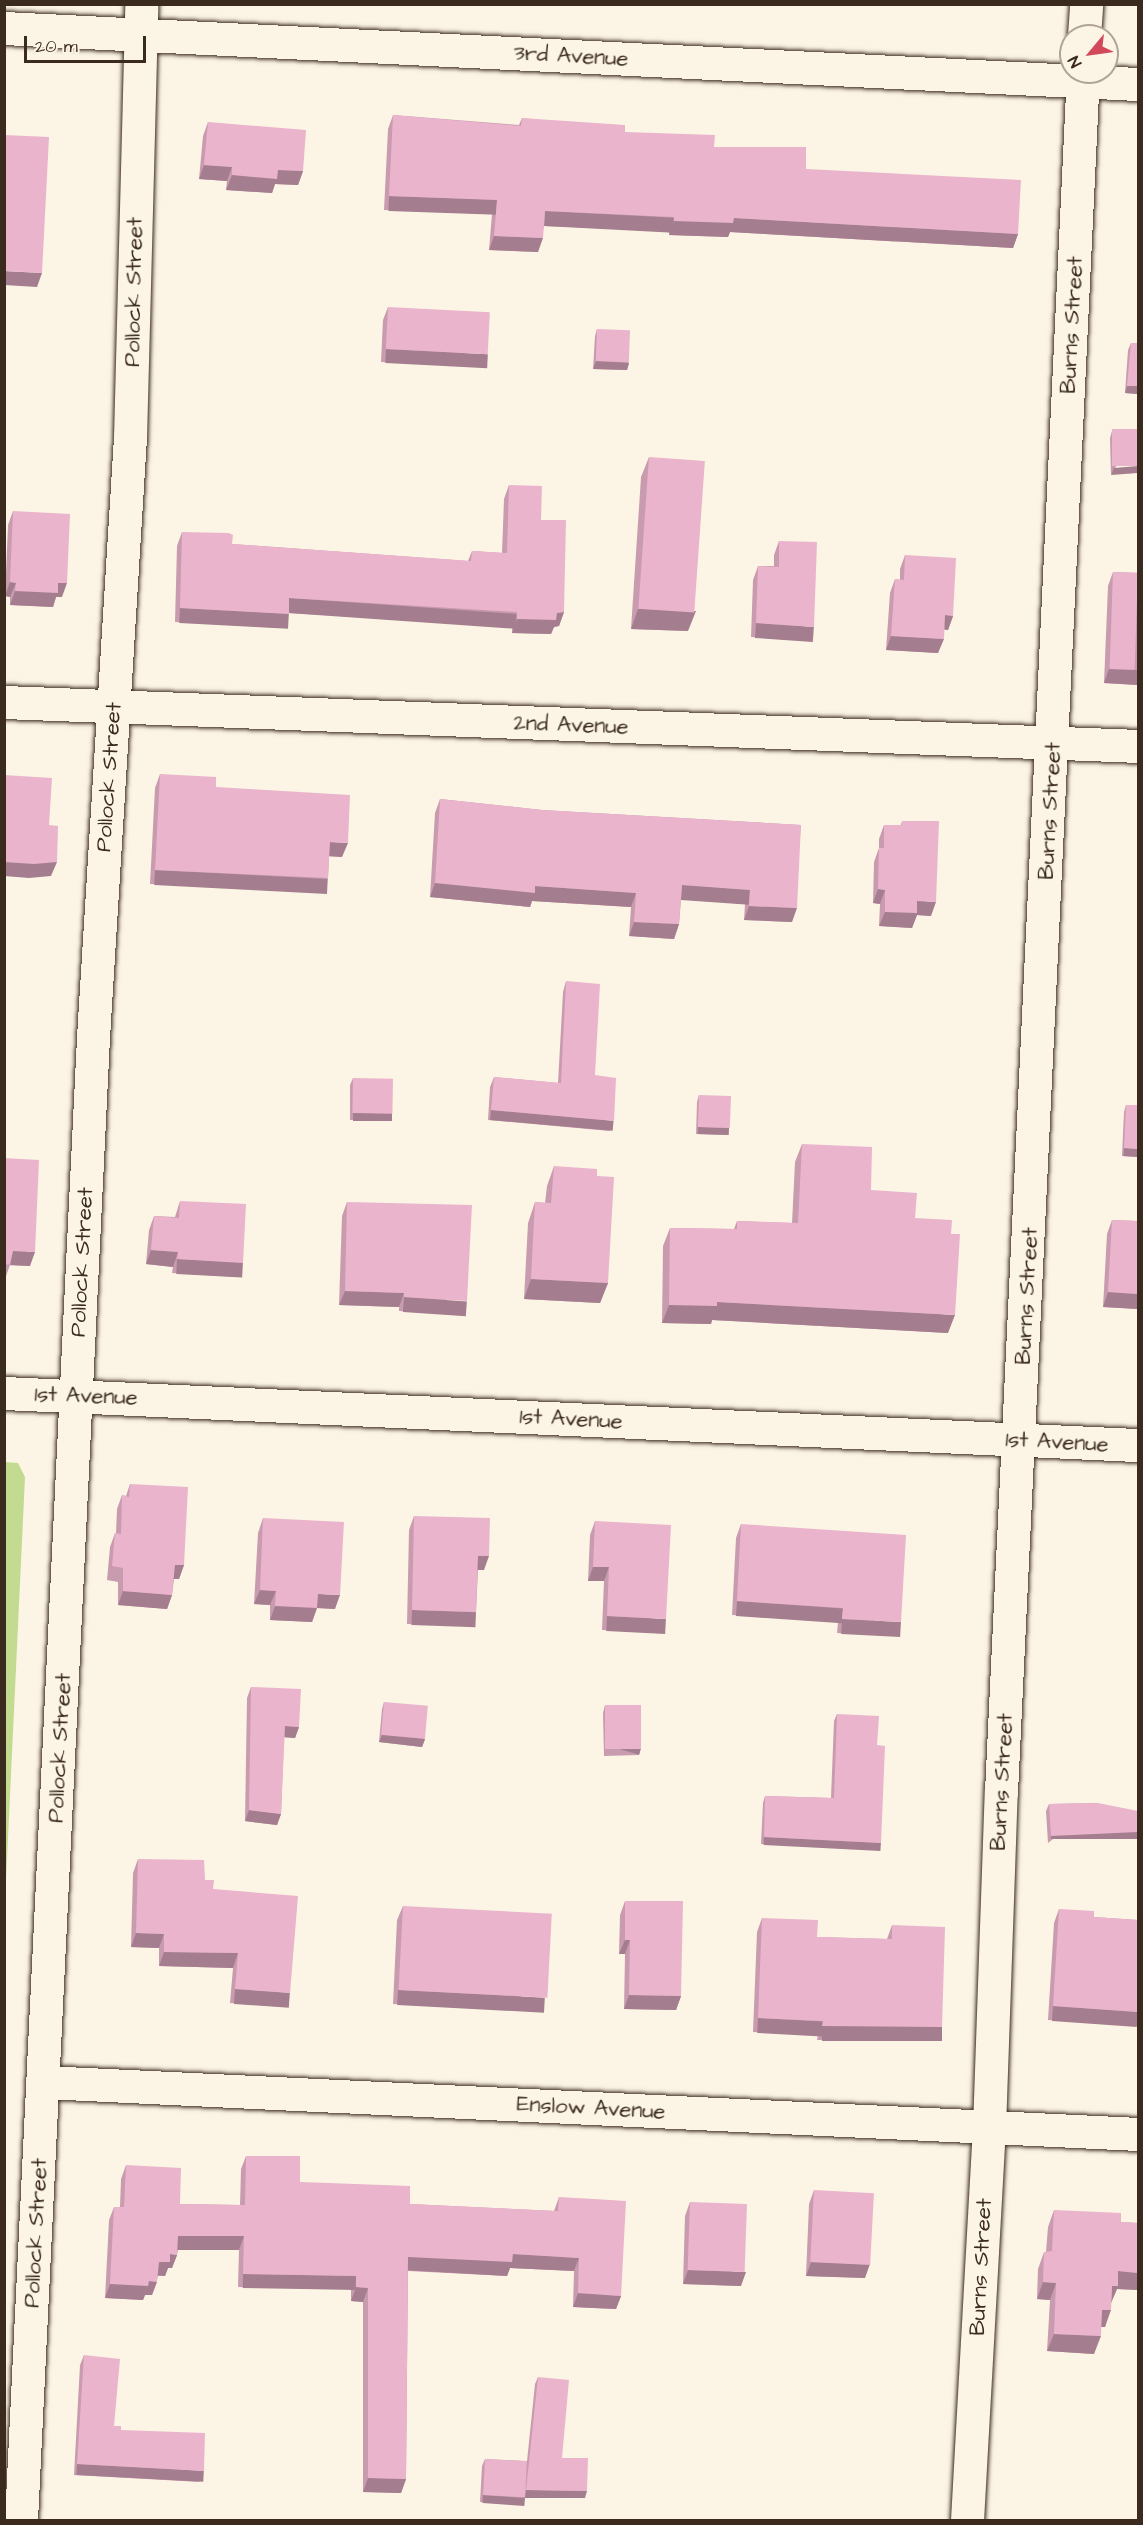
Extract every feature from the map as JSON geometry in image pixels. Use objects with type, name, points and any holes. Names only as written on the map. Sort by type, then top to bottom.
[{"type":"street","points":[[1085,24],[1086,4]]},
{"type":"street","name":"3rd Avenue","points":[[4,28],[140,19],[1059,76]]},
{"type":"street","name":"Pollock Street","points":[[21,2520],[76,1395],[130,438],[140,19]]},
{"type":"street","name":"3rd Avenue","points":[[1119,82],[1138,84]]},
{"type":"street","name":"Burns Street","points":[[968,2520],[989,2127],[1001,1792],[1020,1440],[1083,84]]},
{"type":"street","name":"2nd Avenue","points":[[4,702],[1138,746]]},
{"type":"street","name":"1st Avenue","points":[[4,1393],[1138,1445]]},
{"type":"street","name":"Enslow Avenue","points":[[44,2082],[1138,2134]]},
{"type":"green space","points":[[5,1462],[18,1463],[25,1477],[5,1902]]},
{"type":"building","points":[[393,115],[521,126],[522,118],[625,125],[625,132],[715,135],[714,147],[806,147],[806,169],[1021,180],[1018,234],[734,218],[733,223],[674,221],[674,217],[545,211],[543,238],[494,236],[497,200],[389,196]]},
{"type":"building","points":[[208,122],[306,130],[303,171],[278,170],[277,179],[232,175],[232,167],[204,165]]},
{"type":"building","points":[[4,135],[49,137],[42,273],[4,271]]},
{"type":"building","points":[[388,307],[490,312],[488,354],[386,349]]},
{"type":"building","points":[[597,329],[630,330],[629,362],[596,361]]},
{"type":"building","points":[[1131,343],[1138,343],[1138,386],[1127,386]]},
{"type":"building","points":[[1112,429],[1138,429],[1138,466],[1112,466]]},
{"type":"building","points":[[649,457],[705,461],[694,613],[638,609]]},
{"type":"building","points":[[509,485],[542,486],[541,520],[566,520],[564,612],[557,613],[556,620],[517,619],[517,612],[289,598],[289,614],[180,608],[182,532],[229,533],[233,535],[232,544],[471,561],[472,551],[507,553]]},
{"type":"building","points":[[13,511],[70,514],[67,583],[58,583],[58,593],[15,591],[16,583],[10,582]]},
{"type":"building","points":[[779,541],[817,542],[814,627],[756,623],[758,566],[779,567]]},
{"type":"building","points":[[905,555],[956,558],[953,616],[945,615],[944,639],[891,636],[895,579],[904,580]]},
{"type":"building","points":[[1113,572],[1138,573],[1135,670],[1110,669]]},
{"type":"building","points":[[160,774],[216,777],[216,787],[350,795],[348,843],[330,842],[328,878],[155,870]]},
{"type":"building","points":[[4,775],[52,778],[49,825],[58,826],[57,862],[34,864],[4,862]]},
{"type":"building","points":[[440,799],[542,810],[801,825],[797,908],[749,906],[750,890],[682,885],[679,924],[634,922],[636,893],[535,886],[535,893],[435,883]]},
{"type":"building","points":[[902,821],[939,821],[936,902],[917,901],[917,913],[885,912],[885,890],[878,889],[879,848],[884,848],[884,825],[902,825]]},
{"type":"building","points":[[566,981],[600,984],[595,1075],[616,1078],[614,1121],[491,1110],[494,1077],[561,1083]]},
{"type":"building","points":[[353,1078],[393,1079],[392,1114],[352,1113]]},
{"type":"building","points":[[699,1095],[731,1096],[730,1128],[698,1127]]},
{"type":"building","points":[[1126,1105],[1138,1105],[1138,1149],[1124,1148]]},
{"type":"building","points":[[802,1144],[872,1147],[871,1190],[917,1193],[915,1218],[952,1220],[951,1234],[960,1234],[955,1315],[717,1302],[717,1306],[669,1305],[670,1228],[737,1229],[737,1221],[798,1223]]},
{"type":"building","points":[[4,1158],[39,1160],[35,1252],[13,1251],[10,1265],[4,1264]]},
{"type":"building","points":[[554,1166],[597,1169],[597,1176],[614,1177],[608,1283],[531,1279],[535,1202],[551,1203]]},
{"type":"building","points":[[180,1201],[246,1204],[243,1263],[177,1259],[178,1252],[151,1250],[154,1216],[179,1218]]},
{"type":"building","points":[[347,1202],[472,1205],[467,1301],[404,1297],[404,1293],[345,1291]]},
{"type":"building","points":[[1112,1220],[1138,1221],[1138,1294],[1108,1292]]},
{"type":"building","points":[[130,1484],[188,1487],[184,1565],[175,1565],[172,1595],[123,1591],[123,1568],[112,1566],[115,1533],[121,1534],[122,1495],[129,1497]]},
{"type":"building","points":[[414,1516],[490,1518],[489,1556],[478,1556],[476,1612],[412,1610]]},
{"type":"building","points":[[263,1518],[344,1522],[340,1595],[318,1594],[317,1608],[275,1606],[276,1591],[260,1590]]},
{"type":"building","points":[[595,1521],[671,1525],[666,1619],[607,1616],[609,1567],[593,1567]]},
{"type":"building","points":[[741,1524],[906,1535],[901,1622],[842,1619],[843,1608],[737,1601]]},
{"type":"building","points":[[251,1687],[301,1689],[299,1727],[285,1726],[281,1814],[249,1810]]},
{"type":"building","points":[[384,1702],[428,1706],[425,1739],[381,1735]]},
{"type":"building","points":[[605,1705],[641,1705],[641,1749],[605,1749]]},
{"type":"building","points":[[837,1714],[879,1716],[877,1745],[885,1746],[881,1843],[764,1837],[765,1796],[834,1798]]},
{"type":"building","points":[[1098,1803],[1138,1811],[1138,1832],[1051,1836],[1049,1804]]},
{"type":"building","points":[[138,1859],[204,1860],[205,1880],[214,1880],[213,1889],[298,1896],[290,1993],[235,1989],[238,1953],[164,1952],[164,1934],[136,1933]]},
{"type":"building","points":[[625,1901],[683,1901],[681,1996],[629,1995],[630,1940],[625,1940]]},
{"type":"building","points":[[403,1906],[552,1914],[547,1998],[399,1990]]},
{"type":"building","points":[[1059,1909],[1094,1911],[1094,1917],[1138,1920],[1138,2012],[1053,2006]]},
{"type":"building","points":[[762,1918],[818,1920],[817,1937],[892,1939],[892,1925],[945,1927],[942,2027],[822,2026],[823,2021],[758,2018]]},
{"type":"building","points":[[246,2156],[300,2156],[300,2182],[410,2186],[410,2204],[558,2211],[559,2197],[626,2201],[621,2296],[578,2293],[579,2258],[513,2254],[512,2262],[408,2257],[406,2479],[368,2478],[368,2288],[356,2287],[356,2276],[243,2274],[244,2236],[178,2236],[177,2255],[170,2254],[170,2262],[159,2262],[157,2282],[149,2281],[148,2286],[110,2284],[114,2207],[124,2207],[126,2165],[181,2168],[180,2204],[245,2205]]},
{"type":"building","points":[[814,2190],[874,2193],[870,2265],[810,2262]]},
{"type":"building","points":[[690,2202],[747,2204],[745,2272],[688,2270]]},
{"type":"building","points":[[1054,2210],[1121,2213],[1121,2222],[1138,2223],[1138,2273],[1118,2271],[1118,2286],[1112,2286],[1111,2310],[1102,2310],[1101,2336],[1054,2334],[1056,2283],[1043,2282],[1044,2252],[1052,2251]]},
{"type":"building","points":[[84,2355],[120,2359],[114,2426],[121,2426],[121,2430],[205,2433],[204,2471],[77,2464]]},
{"type":"building","points":[[538,2377],[569,2380],[562,2458],[588,2458],[587,2491],[526,2490]]},
{"type":"building","points":[[485,2459],[527,2461],[525,2497],[483,2495]]}]
